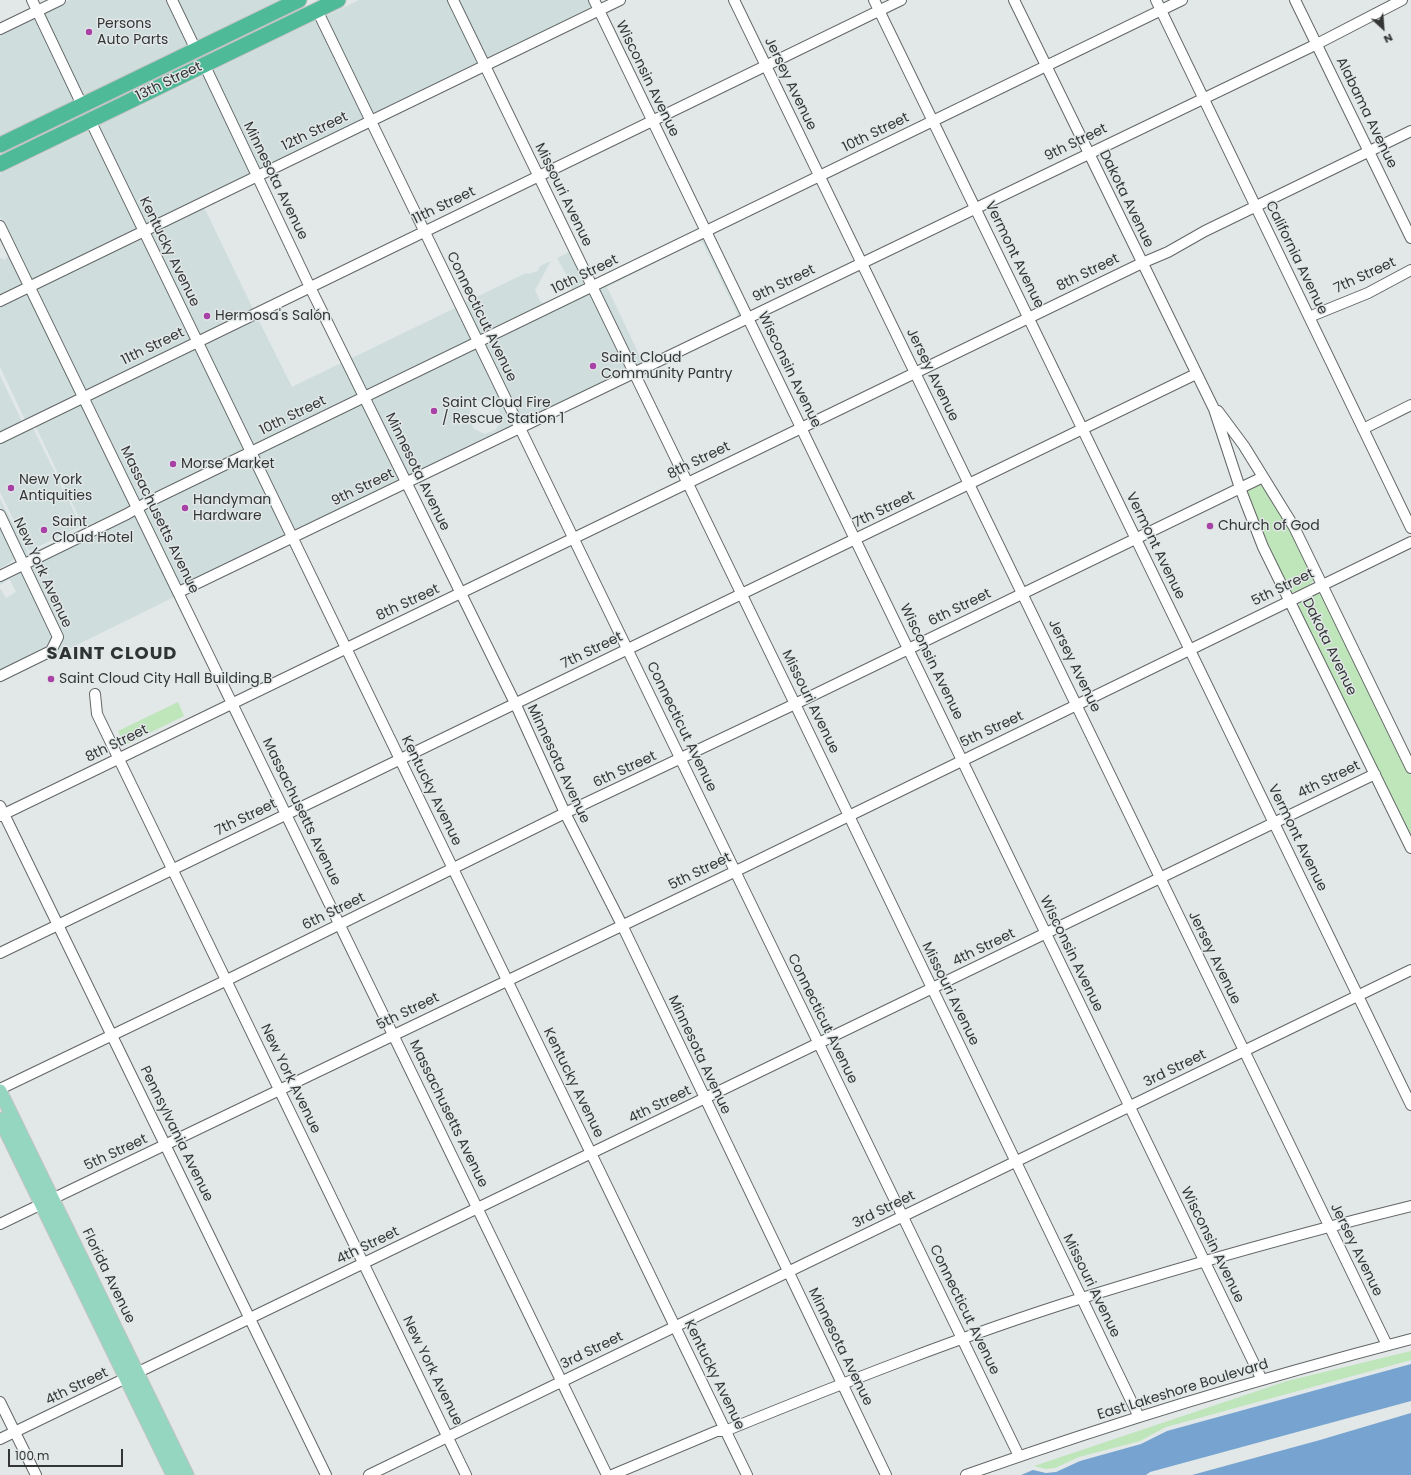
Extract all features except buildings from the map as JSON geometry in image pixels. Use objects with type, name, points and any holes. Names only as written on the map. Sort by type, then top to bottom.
[{"type":"highway","name":"13th Street","points":[[0,145],[299,0]]},
{"type":"highway","points":[[315,3],[338,0]]},
{"type":"highway","name":"13th Street","points":[[0,164],[262,37],[272,25],[315,3]]},
{"type":"highway","points":[[204,64],[206,56],[249,33],[262,18]]},
{"type":"highway","points":[[148,92],[155,81],[192,62],[196,50]]},
{"type":"highway","points":[[90,120],[92,112],[96,107],[135,89],[152,72]]},
{"type":"highway","points":[[35,147],[40,137],[77,119],[82,105]]},
{"type":"highway","points":[[0,154],[20,144],[26,132]]},
{"type":"main road","name":"Florida Avenue","points":[[0,1090],[47,1202],[126,1379],[172,1475]]},
{"type":"main road","name":"Florida Avenue","points":[[0,1119],[47,1202],[138,1373],[187,1475]]},
{"type":"street","points":[[32,0],[82,105]]},
{"type":"street","points":[[0,29],[60,0]]},
{"type":"street","points":[[172,0],[196,50]]},
{"type":"street","name":"Missouri Avenue","points":[[453,0],[686,482],[796,704],[1139,1417]]},
{"type":"street","name":"Wisconsin Avenue","points":[[594,0],[1262,1380]]},
{"type":"street","name":"12th Street","points":[[0,301],[620,0]]},
{"type":"street","name":"Jersey Avenue","points":[[734,0],[1387,1346]]},
{"type":"street","name":"Vermont Avenue","points":[[874,0],[1411,1105]]},
{"type":"street","name":"11th Street","points":[[0,438],[83,396],[901,0]]},
{"type":"street","name":"Dakota Avenue","points":[[1014,0],[1214,409],[1240,488],[1263,547],[1411,848]]},
{"type":"street","name":"California Avenue","points":[[1156,0],[1411,528]]},
{"type":"street","name":"10th Street","points":[[0,576],[251,452],[1182,0]]},
{"type":"street","name":"Alabama Avenue","points":[[1295,0],[1370,151],[1411,238]]},
{"type":"street","name":"9th Street","points":[[179,592],[1316,44],[1402,0]]},
{"type":"street","name":"Connecticut Avenue","points":[[315,3],[423,231],[736,870],[818,1044],[1019,1456]]},
{"type":"street","name":"Minnesota Avenue","points":[[204,64],[310,286],[460,594],[515,703],[565,813],[622,925],[704,1099],[886,1475]]},
{"type":"street","name":"Kentucky Avenue","points":[[90,120],[747,1475]]},
{"type":"street","name":"8th Street","points":[[1,812],[119,758],[460,594],[686,482],[1142,263],[1168,252],[1255,207],[1411,131]]},
{"type":"street","name":"Massachusetts Avenue","points":[[0,226],[607,1475]]},
{"type":"street","name":"7th Street","points":[[1309,317],[1368,293],[1411,270]]},
{"type":"street","name":"7th Street","points":[[0,953],[1196,374]]},
{"type":"street","points":[[1363,429],[1411,405]]},
{"type":"street","name":"Dakota Avenue","points":[[1214,409],[1221,414],[1244,446],[1294,527],[1408,756],[1411,768]]},
{"type":"street","name":"6th Street","points":[[0,1090],[112,1034],[227,980],[454,869],[565,813],[796,704],[1263,477]]},
{"type":"street","name":"New York Avenue","points":[[0,515],[58,637],[51,651],[0,676]]},
{"type":"street","name":"5th Street","points":[[0,1224],[736,870],[1411,542]]},
{"type":"street","name":"New York Avenue","points":[[95,694],[97,714],[466,1475]]},
{"type":"street","name":"4th Street","points":[[0,1439],[365,1264],[591,1153],[1375,774]]},
{"type":"street","name":"Pennsylvania Avenue","points":[[1,812],[59,925],[326,1475]]},
{"type":"street","name":"3rd Street","points":[[369,1475],[1411,970]]},
{"type":"street","points":[[612,1475],[717,1431],[725,1431],[962,1339],[1082,1298],[1329,1226],[1411,1206]]},
{"type":"street","name":"East Lakeshore Boulevard","points":[[966,1475],[1139,1417],[1262,1380],[1411,1339]]},
{"type":"street","points":[[0,1402],[36,1475]]},
{"type":"shaded area","points":[[70,0],[167,0],[190,46],[83,98],[43,13]]},
{"type":"shaded area","points":[[176,0],[285,0],[197,43]]},
{"type":"shaded area","points":[[359,0],[448,0],[480,63],[373,115],[324,17]]},
{"type":"shaded area","points":[[457,0],[589,0],[593,8],[487,60]]},
{"type":"shaded area","points":[[36,16],[76,102],[0,138],[0,34]]},
{"type":"shaded area","points":[[317,20],[365,119],[259,170],[212,71]]},
{"type":"shaded area","points":[[205,75],[252,173],[145,225],[98,126]]},
{"type":"shaded area","points":[[91,130],[138,229],[31,281],[0,217],[0,174]]},
{"type":"shaded area","points":[[204,207],[253,309],[199,335],[149,233]]},
{"type":"shaded area","points":[[0,235],[24,284],[0,296],[0,258],[5,260],[8,256],[0,240]]},
{"type":"shaded area","points":[[142,237],[191,339],[85,390],[35,289]]},
{"type":"shaded area","points":[[704,237],[742,315],[726,323],[737,317],[737,313],[703,243],[698,241],[607,287],[644,363],[635,367],[598,289]]},
{"type":"shaded area","points":[[571,251],[587,284],[480,336],[464,303],[526,273],[528,274],[538,271],[540,266],[551,261],[535,290],[540,301],[544,303],[571,290],[572,285],[557,258]]},
{"type":"shaded area","points":[[28,293],[78,394],[25,420],[0,367],[0,306]]},
{"type":"shaded area","points":[[591,293],[628,371],[522,423],[484,344]]},
{"type":"shaded area","points":[[457,307],[473,339],[366,392],[350,359]]},
{"type":"shaded area","points":[[257,317],[292,387],[343,362],[359,395],[252,447],[202,343]]},
{"type":"shaded area","points":[[195,347],[245,450],[139,502],[89,398]]},
{"type":"shaded area","points":[[477,347],[515,426],[408,477],[370,400]],"holes":[[[477,401],[490,401],[498,407],[501,419],[495,430],[485,434],[474,429],[468,418],[472,406]]]},
{"type":"shaded area","points":[[0,375],[26,430],[33,428],[81,526],[29,551],[0,492]]},
{"type":"shaded area","points":[[81,402],[132,506],[25,559],[0,506],[0,499],[29,554],[84,528],[35,425]]},
{"type":"shaded area","points":[[363,403],[401,481],[294,532],[256,455]]},
{"type":"shaded area","points":[[249,458],[287,536],[180,587],[143,510]]},
{"type":"shaded area","points":[[136,514],[176,596],[0,683],[0,681],[53,655],[62,641],[29,567]]},
{"type":"shaded area","points":[[0,523],[15,554],[15,558],[0,568]]},
{"type":"shaded area","points":[[22,570],[54,637],[48,647],[0,671],[0,588],[6,598],[16,592],[10,580],[7,580],[0,585],[0,581]]},
{"type":"green space","points":[[1261,483],[1289,525],[1315,577],[1308,586],[1301,590],[1289,592],[1248,497],[1247,491],[1253,485]]},
{"type":"green space","points":[[1317,593],[1324,596],[1411,776],[1411,841],[1298,608],[1301,599]]},
{"type":"green space","points":[[178,702],[184,716],[125,745],[118,731]]},
{"type":"green space","points":[[1411,1351],[1411,1360],[1166,1427],[1140,1441],[1079,1457],[1055,1468],[1046,1469],[1034,1466],[1287,1381]]},
{"type":"water","points":[[1411,1364],[1411,1401],[1150,1472],[1146,1475],[1021,1475],[1033,1470],[1046,1473],[1056,1472],[1080,1461],[1141,1444],[1167,1431]]},
{"type":"water","points":[[1411,1413],[1411,1475],[1192,1475],[1320,1440]]},
{"type":"place","name":"Persons Auto Parts","points":[[89,32]]},
{"type":"place","name":"Hermosa's Salón","points":[[207,316]]},
{"type":"place","name":"Saint Cloud Community Pantry","points":[[593,366]]},
{"type":"place","name":"Saint Cloud Fire / Rescue Station 1","points":[[434,411]]},
{"type":"place","name":"Morse Market","points":[[173,464]]},
{"type":"place","name":"New York Antiquities","points":[[11,488]]},
{"type":"place","name":"Handyman Hardware","points":[[185,508]]},
{"type":"place","name":"Church of God","points":[[1210,526]]},
{"type":"place","name":"Saint Cloud Hotel","points":[[44,530]]},
{"type":"place","name":"Saint Cloud City Hall Building B","points":[[51,679]]},
{"type":"district","name":"SAINT CLOUD","points":[[112,654]]}]
